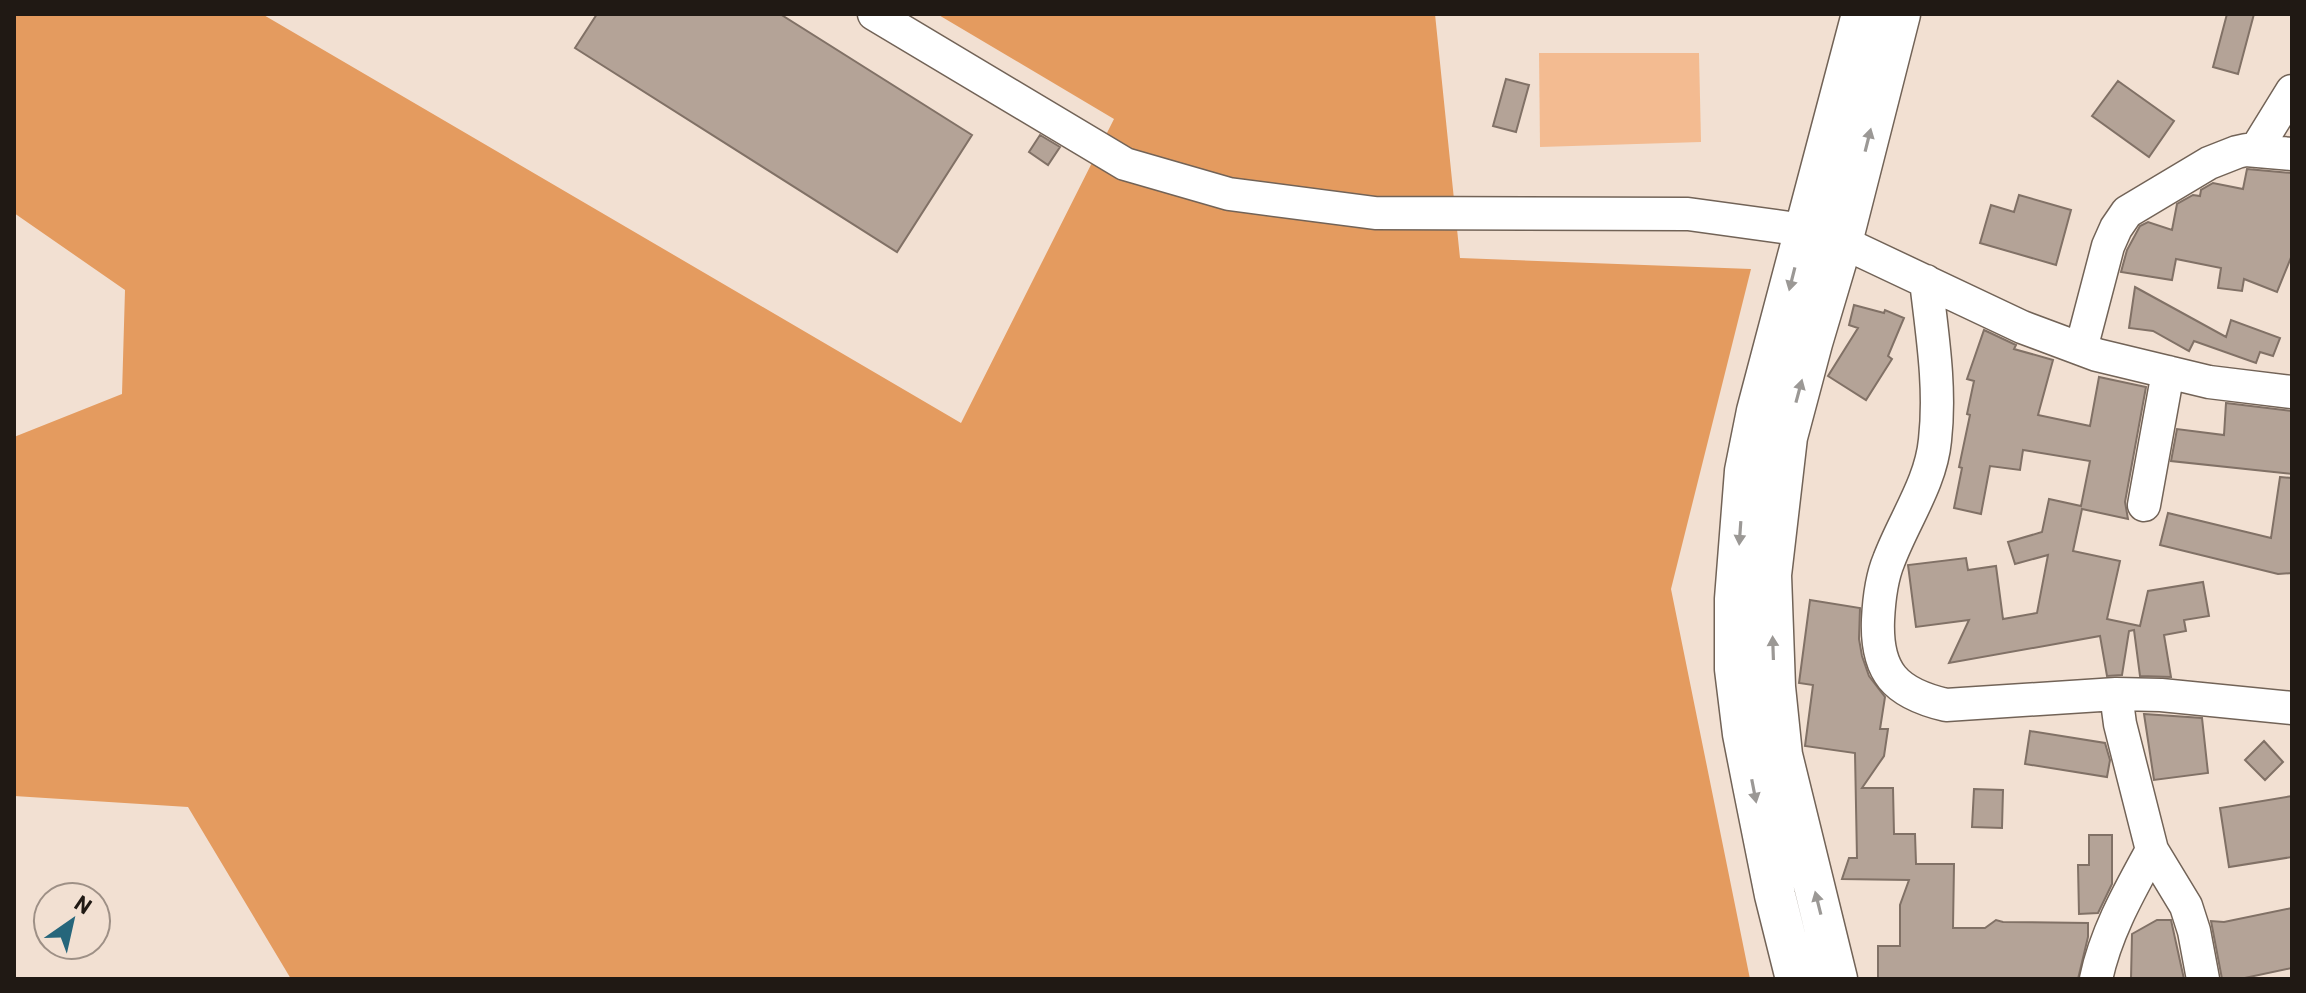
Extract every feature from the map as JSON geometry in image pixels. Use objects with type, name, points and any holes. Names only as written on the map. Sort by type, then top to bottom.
[{"type":"main road","points":[[1796,979],[1775,895],[1743,734],[1735,669],[1735,599],[1745,471],[1757,411],[1862,14]]},
{"type":"main road","points":[[1837,979],[1782,755],[1775,687],[1771,575],[1787,437],[1842,242],[1900,14]]},
{"type":"street","points":[[874,14],[1125,164],[1229,194],[1375,213],[1688,214],[1804,230],[1842,242],[2022,327],[2097,355],[2209,382],[2292,392]]},
{"type":"street","points":[[2255,151],[2292,91]]},
{"type":"street","points":[[2081,349],[2108,246],[2127,212],[2209,163],[2241,151],[2292,154]]},
{"type":"street","points":[[1926,281],[1936,369],[1935,440],[1926,480],[1908,515],[1883,578],[1878,635],[1881,661],[1887,672],[1908,691],[1946,705],[2116,694],[2161,695],[2292,708]]},
{"type":"street","points":[[2144,505],[2168,372]]},
{"type":"street","points":[[2116,694],[2120,724],[2152,850],[2186,906],[2203,979]]},
{"type":"street","points":[[2096,979],[2104,947],[2120,908],[2152,850]]},
{"type":"shaded area","points":[[14,14],[262,14],[961,423],[1114,119],[937,14],[1435,14],[1460,258],[1751,269],[1671,589],[1750,979],[291,979],[188,807],[14,796],[14,437],[122,394],[125,290],[14,213]]},
{"type":"shaded area","points":[[1539,53],[1699,53],[1701,142],[1540,147]]},
{"type":"building","points":[[597,14],[780,14],[972,135],[897,252],[575,48]]},
{"type":"building","points":[[2227,14],[2254,14],[2238,74],[2213,67]]},
{"type":"building","points":[[1506,79],[1529,85],[1516,132],[1493,126]]},
{"type":"building","points":[[2118,81],[2174,121],[2149,157],[2092,116]]},
{"type":"building","points":[[1040,135],[1060,147],[1048,165],[1029,152]]},
{"type":"building","points":[[2247,169],[2292,173],[2292,255],[2277,292],[2244,279],[2242,291],[2218,288],[2221,268],[2176,259],[2172,280],[2121,272],[2127,250],[2140,226],[2148,222],[2172,230],[2177,204],[2193,195],[2200,196],[2201,190],[2213,183],[2243,189]]},
{"type":"building","points":[[2019,195],[2071,210],[2056,265],[1980,243],[1991,205],[2014,212]]},
{"type":"building","points":[[2135,287],[2226,337],[2231,320],[2280,338],[2273,356],[2260,352],[2256,363],[2194,341],[2189,351],[2153,331],[2129,328]]},
{"type":"building","points":[[1854,305],[1884,313],[1885,310],[1904,318],[1888,356],[1892,359],[1866,400],[1828,376],[1858,328],[1849,325]]},
{"type":"building","points":[[1984,330],[2016,345],[2014,349],[2053,360],[2038,415],[2090,426],[2099,377],[2146,387],[2125,502],[2128,519],[2082,509],[2073,551],[2120,561],[2107,619],[2140,626],[2148,591],[2203,582],[2209,616],[2184,620],[2186,631],[2164,635],[2171,677],[2140,676],[2134,630],[2129,631],[2122,675],[2107,676],[2100,636],[1949,663],[1969,620],[1916,627],[1908,565],[1966,558],[1968,570],[1996,566],[2003,619],[2037,613],[2048,555],[2015,564],[2008,542],[2042,532],[2049,499],[2081,506],[2090,461],[2023,450],[2020,470],[1990,466],[1981,514],[1954,508],[1974,381],[1967,379]]},
{"type":"building","points":[[2226,403],[2292,411],[2292,474],[2171,461],[2177,429],[2224,435]]},
{"type":"building","points":[[2280,477],[2292,478],[2292,573],[2278,574],[2160,545],[2168,513],[2271,538]]},
{"type":"building","points":[[1810,600],[1860,608],[1862,656],[1869,676],[1885,697],[1880,729],[1888,729],[1884,756],[1862,788],[1893,788],[1894,834],[1915,834],[1916,864],[1954,864],[1953,928],[1985,928],[1996,920],[2088,923],[2088,937],[2078,979],[1878,979],[1878,946],[1900,946],[1900,905],[1909,880],[1842,879],[1849,858],[1857,858],[1855,753],[1805,746],[1813,685],[1799,683]]},
{"type":"building","points":[[2144,714],[2202,718],[2208,773],[2154,780]]},
{"type":"building","points":[[2030,731],[2105,743],[2110,760],[2107,777],[2025,764]]},
{"type":"building","points":[[2264,741],[2283,762],[2265,780],[2245,760]]},
{"type":"building","points":[[1974,789],[2003,790],[2002,828],[1972,827]]},
{"type":"building","points":[[2292,796],[2292,857],[2229,867],[2220,808]]},
{"type":"building","points":[[2089,835],[2112,835],[2112,884],[2098,913],[2079,914],[2078,865],[2089,865]]},
{"type":"building","points":[[2292,908],[2292,968],[2240,979],[2222,979],[2211,921],[2224,922]]},
{"type":"building","points":[[2157,920],[2171,920],[2184,979],[2131,979],[2132,934]]}]
